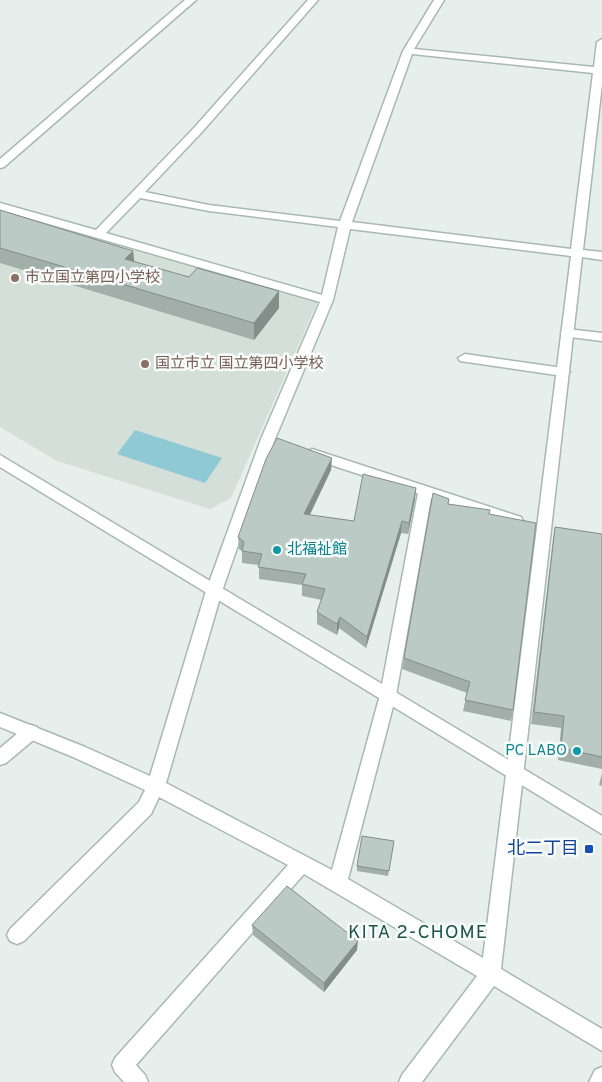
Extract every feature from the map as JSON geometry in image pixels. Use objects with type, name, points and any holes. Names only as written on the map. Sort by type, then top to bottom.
[{"type":"street","points":[[0,165],[191,0]]},
{"type":"street","points":[[98,234],[197,131],[313,0]]},
{"type":"street","points":[[17,935],[145,808],[156,786],[214,591],[327,300],[345,224],[408,51],[439,0]]},
{"type":"street","points":[[409,1082],[491,974],[602,42]]},
{"type":"street","points":[[408,51],[600,71]]},
{"type":"street","points":[[136,194],[209,208],[602,256]]},
{"type":"street","points":[[0,206],[327,300]]},
{"type":"street","points":[[567,333],[602,337]]},
{"type":"street","points":[[465,358],[563,372]]},
{"type":"street","points":[[296,448],[425,493],[544,530],[564,533]]},
{"type":"street","points":[[0,460],[602,826]]},
{"type":"street","points":[[338,882],[388,695],[425,493]]},
{"type":"street","points":[[0,720],[156,786],[338,882],[602,1041]]},
{"type":"street","points":[[0,758],[31,732]]},
{"type":"street","points":[[138,1082],[122,1065],[301,863]]},
{"type":"street","points":[[599,1082],[602,1077]]},
{"type":"shaded area","name":"国立市立 国立第四小学校","points":[[0,213],[318,301],[231,498],[210,509],[57,461],[0,427]]},
{"type":"water","points":[[135,430],[222,458],[205,483],[117,454]]},
{"type":"building","points":[[0,210],[133,251],[125,259],[189,277],[197,268],[279,291],[254,323],[0,248]]},
{"type":"building","points":[[277,438],[332,458],[304,514],[354,521],[363,474],[416,488],[409,523],[402,521],[367,637],[340,617],[337,624],[317,612],[325,589],[302,584],[306,574],[258,567],[262,554],[242,551],[244,542],[238,537],[266,459]]},
{"type":"building","points":[[433,493],[449,499],[448,504],[490,510],[489,514],[536,523],[513,710],[465,700],[470,682],[404,658]]},
{"type":"building","points":[[555,527],[602,534],[602,757],[561,748],[564,716],[534,712]]},
{"type":"building","points":[[362,836],[394,841],[389,871],[357,866]]},
{"type":"building","points":[[287,886],[358,941],[324,983],[252,925]]},
{"type":"place","name":"市立国立第四小学校","points":[[15,278]]},
{"type":"place","name":"国立市立 国立第四小学校","points":[[145,364]]},
{"type":"place","name":"北福祉館","points":[[277,550]]},
{"type":"place","name":"PC LABO","points":[[577,751]]},
{"type":"place","name":"北二丁目","points":[[589,849]]},
{"type":"district","name":"KITA 2-CHOME","points":[[418,933]]}]
